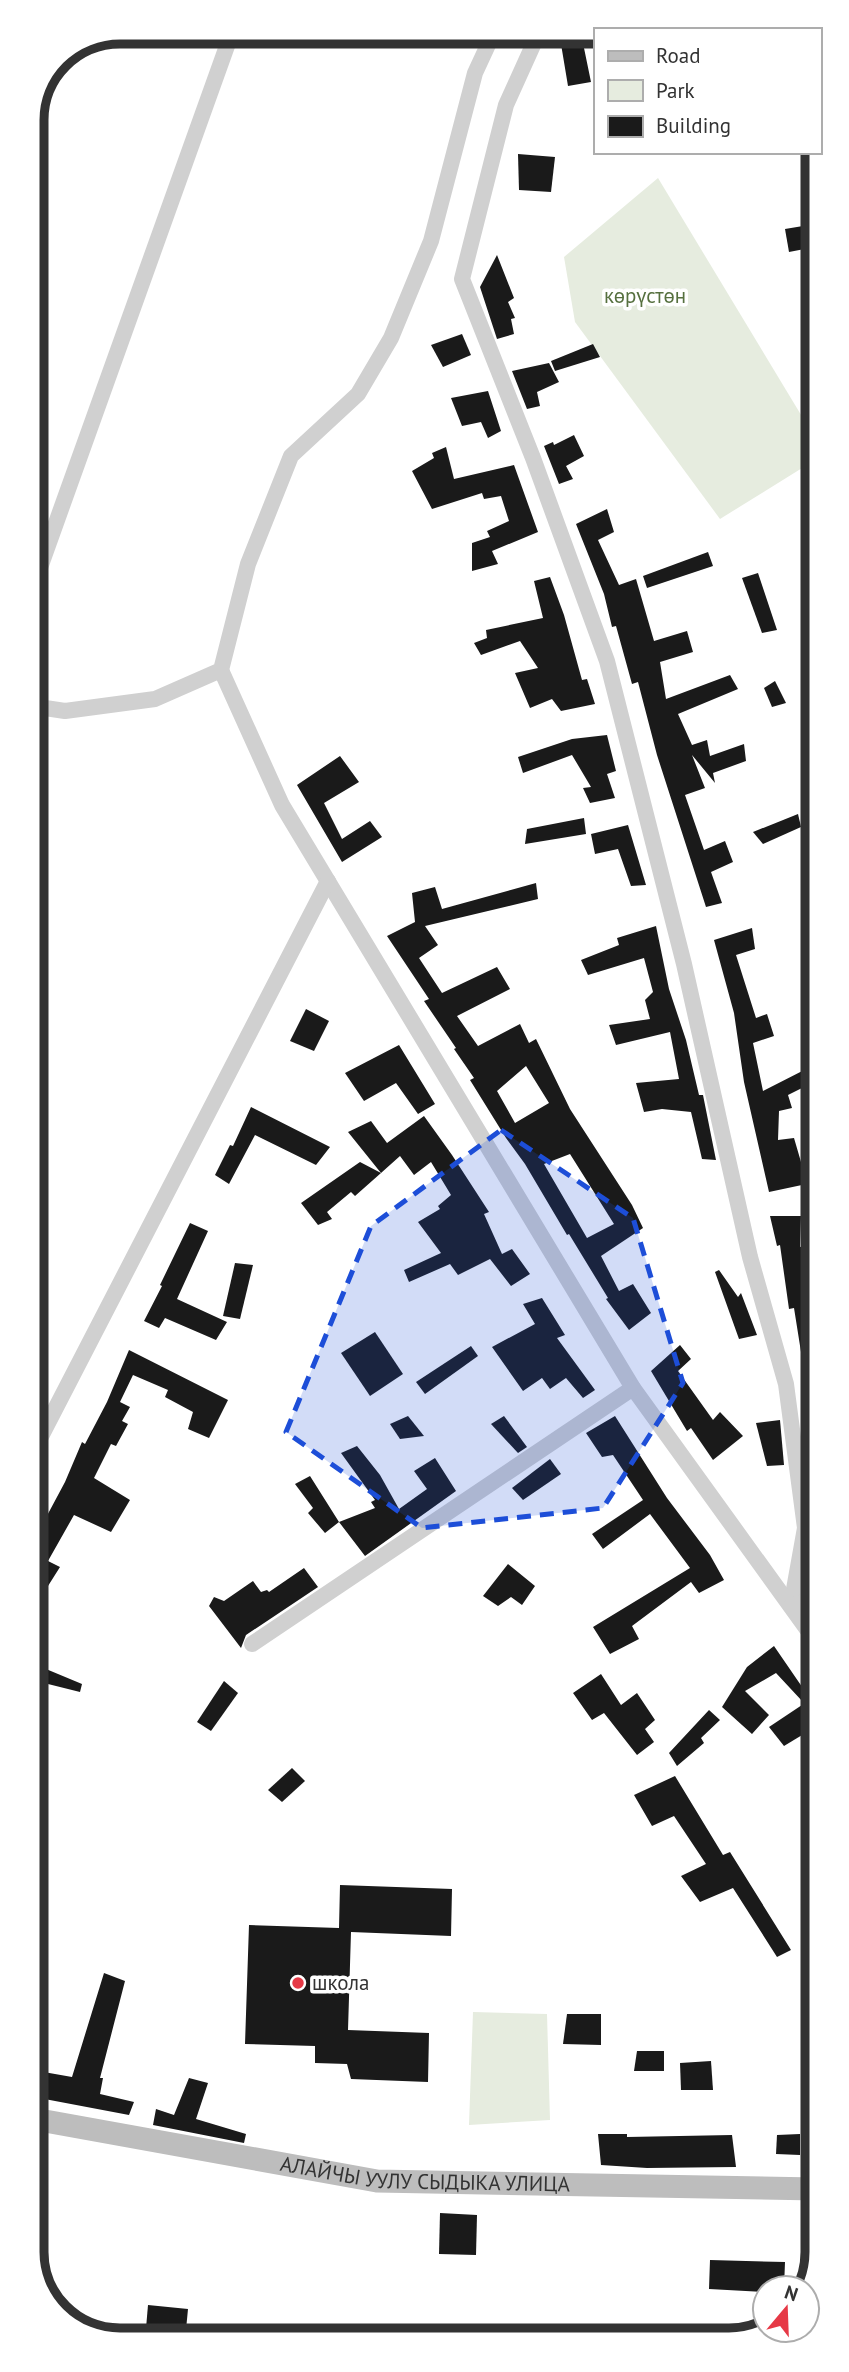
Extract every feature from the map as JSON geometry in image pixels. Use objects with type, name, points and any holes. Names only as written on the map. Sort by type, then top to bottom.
[{"type":"street","points":[[44,557],[228,44]]},
{"type":"street","points":[[488,44],[475,73],[431,241],[391,338],[358,394],[291,456],[247,564],[221,670],[282,805],[633,1388],[805,1626]]},
{"type":"street","points":[[534,44],[506,105],[462,279],[533,458],[607,662],[684,964],[750,1257],[786,1384],[805,1528],[791,1606]]},
{"type":"street","points":[[44,708],[65,711],[155,699],[221,670]]},
{"type":"street","points":[[44,1432],[328,881]]},
{"type":"street","points":[[252,1644],[633,1388]]},
{"type":"street","points":[[791,1606],[805,1601]]},
{"type":"street","name":"АЛАЙЧЫ УУЛУ СЫДЫКА УЛИЦА","points":[[44,2121],[377,2181],[805,2189]]},
{"type":"highlighted area","points":[[501,1130],[633,1218],[683,1383],[603,1508],[422,1528],[286,1432],[371,1226]]},
{"type":"green space","name":"көрүстөн","points":[[658,178],[805,421],[805,466],[720,519],[575,322],[564,257]]},
{"type":"green space","points":[[473,2012],[547,2014],[550,2120],[469,2125]]},
{"type":"building","points":[[561,44],[594,44],[584,48],[591,82],[568,86]]},
{"type":"building","points":[[518,154],[555,157],[551,192],[519,190]]},
{"type":"building","points":[[805,226],[805,249],[789,252],[785,229]]},
{"type":"building","points":[[497,255],[514,298],[508,302],[515,318],[511,319],[514,334],[497,339],[480,287]]},
{"type":"building","points":[[462,334],[471,355],[443,367],[431,345]]},
{"type":"building","points":[[593,344],[600,357],[555,371],[551,361]]},
{"type":"building","points":[[549,363],[559,382],[537,392],[540,406],[527,409],[512,371]]},
{"type":"building","points":[[488,391],[501,431],[488,438],[481,422],[462,426],[451,398]]},
{"type":"building","points":[[574,435],[584,456],[566,466],[573,479],[559,484],[544,446],[553,442],[554,445]]},
{"type":"building","points":[[446,447],[454,479],[514,465],[538,532],[492,551],[498,564],[472,571],[472,543],[490,537],[487,531],[509,521],[501,496],[484,499],[482,493],[432,509],[412,471],[434,458],[432,453]]},
{"type":"building","points":[[607,509],[614,532],[598,540],[619,585],[636,579],[654,641],[687,631],[693,652],[660,662],[666,699],[730,675],[738,689],[678,714],[692,745],[707,740],[710,756],[744,744],[746,761],[713,773],[715,783],[692,755],[705,788],[685,795],[704,850],[725,841],[733,862],[711,872],[722,903],[706,907],[657,755],[638,682],[632,684],[616,626],[612,627],[604,594],[576,524]]},
{"type":"building","points":[[708,552],[713,566],[647,588],[643,576]]},
{"type":"building","points":[[758,573],[777,630],[762,633],[742,578]]},
{"type":"building","points":[[550,577],[582,680],[587,679],[595,704],[561,711],[552,699],[530,708],[515,673],[538,668],[520,641],[481,655],[474,643],[487,638],[486,630],[543,618],[534,581]]},
{"type":"building","points":[[775,681],[786,703],[772,707],[764,688]]},
{"type":"building","points":[[607,735],[616,771],[607,774],[615,798],[590,803],[583,788],[591,787],[572,755],[523,773],[518,757],[572,739]]},
{"type":"building","points":[[340,756],[359,782],[324,803],[342,839],[370,821],[382,837],[342,862],[297,785]]},
{"type":"building","points":[[798,814],[801,827],[763,844],[753,832]]},
{"type":"building","points":[[584,818],[586,834],[525,844],[527,829]]},
{"type":"building","points":[[628,825],[646,885],[631,886],[618,849],[595,854],[591,834]]},
{"type":"building","points":[[536,883],[538,899],[425,926],[438,945],[419,958],[442,993],[497,967],[510,989],[457,1016],[478,1046],[520,1024],[529,1043],[536,1039],[570,1109],[632,1205],[643,1228],[601,1256],[619,1291],[633,1284],[651,1313],[629,1330],[606,1299],[608,1298],[569,1234],[567,1235],[470,1080],[474,1078],[424,1001],[429,999],[387,936],[415,922],[412,893],[435,887],[442,909]],"holes":[[[526,1066],[549,1103],[515,1123],[497,1091]],[[570,1154],[614,1224],[587,1238],[544,1164]]]},
{"type":"building","points":[[656,926],[669,989],[686,1040],[699,1095],[703,1095],[716,1160],[702,1159],[691,1112],[662,1109],[644,1112],[636,1083],[679,1079],[670,1032],[616,1045],[609,1025],[650,1019],[645,1000],[653,992],[644,958],[588,975],[581,960],[619,945],[617,938]]},
{"type":"building","points":[[752,928],[755,949],[736,955],[756,1018],[767,1014],[774,1036],[753,1043],[763,1091],[805,1070],[805,1086],[788,1095],[792,1108],[779,1111],[778,1140],[794,1138],[801,1162],[805,1161],[805,1184],[769,1192],[744,1082],[734,1013],[714,940]]},
{"type":"building","points":[[306,1009],[329,1021],[314,1051],[290,1041]]},
{"type":"building","points":[[399,1045],[435,1104],[418,1114],[396,1083],[364,1101],[345,1073]]},
{"type":"building","points":[[251,1107],[330,1147],[316,1165],[255,1135],[229,1184],[215,1175],[230,1145],[233,1146]]},
{"type":"building","points":[[424,1116],[489,1212],[484,1214],[502,1254],[512,1249],[530,1274],[511,1286],[490,1259],[458,1275],[450,1264],[409,1282],[404,1270],[441,1253],[418,1222],[440,1209],[438,1206],[451,1195],[431,1162],[414,1175],[400,1156],[381,1173],[348,1132],[371,1121],[387,1143]]},
{"type":"building","points":[[360,1162],[381,1173],[355,1196],[351,1192],[327,1212],[332,1219],[318,1225],[301,1203]]},
{"type":"building","points":[[770,1216],[801,1216],[800,1247],[805,1246],[805,1351],[801,1352],[794,1308],[789,1309],[780,1245],[777,1246]]},
{"type":"building","points":[[190,1223],[208,1231],[177,1299],[227,1322],[216,1340],[165,1318],[159,1328],[144,1321]]},
{"type":"building","points":[[235,1263],[253,1265],[240,1319],[223,1316]]},
{"type":"building","points":[[719,1270],[738,1297],[741,1293],[757,1335],[739,1339],[715,1272]]},
{"type":"building","points":[[542,1298],[565,1335],[557,1338],[595,1390],[583,1398],[566,1378],[550,1389],[542,1378],[523,1391],[492,1347],[535,1324],[523,1304]]},
{"type":"building","points":[[375,1332],[403,1374],[370,1396],[341,1353]]},
{"type":"building","points":[[680,1345],[691,1359],[678,1371],[713,1420],[720,1412],[743,1436],[713,1460],[691,1428],[687,1431],[651,1371]]},
{"type":"building","points":[[471,1346],[478,1356],[425,1394],[416,1382]]},
{"type":"building","points":[[129,1350],[228,1400],[209,1438],[188,1429],[193,1412],[165,1397],[168,1390],[133,1375],[120,1402],[130,1407],[122,1421],[128,1424],[116,1446],[111,1444],[94,1478],[130,1500],[111,1532],[74,1515],[48,1561],[60,1567],[48,1586],[44,1585],[44,1521],[82,1442],[85,1444],[107,1402]]},
{"type":"building","points":[[408,1416],[424,1436],[400,1439],[390,1424]]},
{"type":"building","points":[[504,1416],[527,1447],[518,1453],[491,1424]]},
{"type":"building","points":[[615,1416],[667,1498],[710,1555],[724,1580],[699,1593],[691,1582],[632,1626],[639,1639],[610,1654],[593,1627],[690,1568],[650,1514],[603,1549],[592,1534],[643,1500],[613,1455],[602,1457],[586,1433]]},
{"type":"building","points":[[780,1420],[784,1465],[767,1466],[756,1423]]},
{"type":"building","points":[[357,1446],[380,1475],[399,1509],[427,1489],[414,1471],[435,1458],[456,1491],[365,1556],[339,1522],[375,1508],[371,1502],[375,1500],[341,1453]]},
{"type":"building","points":[[550,1459],[561,1474],[523,1500],[512,1488]]},
{"type":"building","points":[[310,1476],[339,1522],[325,1533],[308,1513],[313,1508],[295,1484]]},
{"type":"building","points":[[508,1564],[535,1586],[522,1605],[511,1597],[498,1606],[483,1596]]},
{"type":"building","points":[[304,1568],[318,1587],[246,1635],[241,1648],[209,1606],[214,1597],[224,1601],[253,1581],[261,1592],[269,1592]]},
{"type":"building","points":[[774,1646],[805,1691],[803,1702],[776,1673],[745,1691],[769,1715],[752,1734],[722,1707],[747,1667]]},
{"type":"building","points":[[44,1668],[82,1684],[80,1692],[48,1684],[44,1689]]},
{"type":"building","points":[[601,1674],[621,1705],[637,1693],[655,1720],[645,1729],[654,1742],[637,1755],[604,1713],[592,1720],[573,1693]]},
{"type":"building","points":[[224,1681],[238,1693],[211,1731],[197,1722]]},
{"type":"building","points":[[805,1703],[805,1733],[784,1746],[769,1727]]},
{"type":"building","points":[[709,1710],[720,1720],[701,1738],[704,1743],[677,1766],[669,1753]]},
{"type":"building","points":[[292,1768],[305,1781],[282,1802],[268,1790]]},
{"type":"building","points":[[675,1776],[723,1855],[730,1852],[791,1950],[777,1957],[733,1888],[700,1902],[681,1876],[706,1864],[674,1816],[652,1826],[634,1795]]},
{"type":"building","name":"школа","points":[[340,1885],[452,1889],[451,1936],[351,1932],[348,2030],[429,2033],[428,2082],[351,2079],[347,2064],[315,2063],[315,2046],[245,2044],[249,1925],[339,1928]]},
{"type":"building","points":[[104,1973],[125,1981],[100,2078],[103,2078],[100,2094],[134,2102],[129,2115],[44,2099],[44,2072],[72,2077]]},
{"type":"building","points":[[567,2014],[601,2014],[601,2045],[563,2044]]},
{"type":"building","points":[[637,2051],[664,2051],[664,2071],[634,2071]]},
{"type":"building","points":[[711,2061],[713,2090],[681,2090],[680,2063]]},
{"type":"building","points":[[189,2078],[208,2083],[196,2119],[246,2134],[244,2143],[153,2125],[156,2109],[174,2115]]},
{"type":"building","points":[[598,2134],[627,2134],[627,2137],[732,2135],[736,2167],[647,2168],[601,2165]]},
{"type":"building","points":[[800,2134],[800,2155],[776,2154],[777,2135]]},
{"type":"building","points":[[440,2213],[477,2215],[476,2255],[439,2254]]},
{"type":"building","points":[[710,2260],[785,2262],[785,2274],[751,2274],[751,2291],[709,2289]]},
{"type":"building","points":[[148,2305],[188,2309],[186,2328],[146,2328]]},
{"type":"place","name":"школа","points":[[298,1983]]}]
